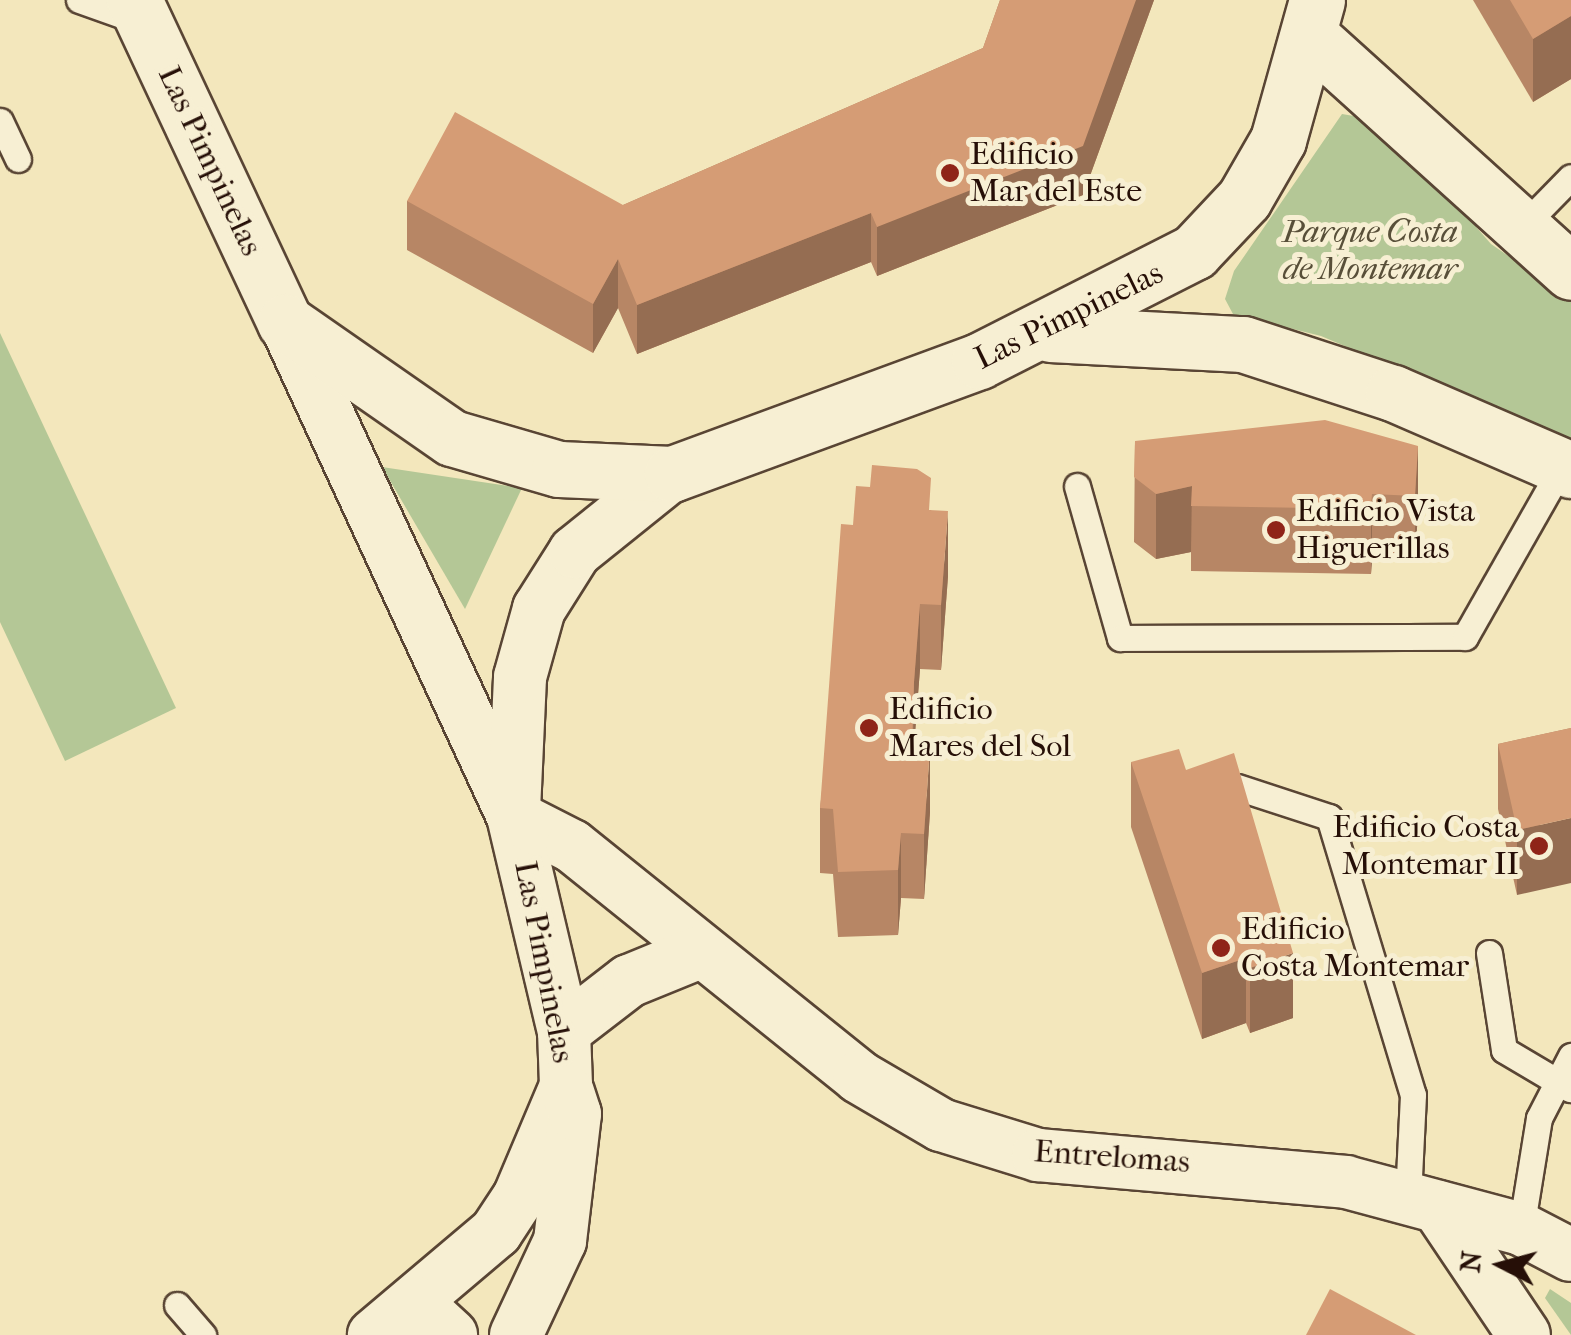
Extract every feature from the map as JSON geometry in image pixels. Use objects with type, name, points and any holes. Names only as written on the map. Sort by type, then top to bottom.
[{"type":"street","name":"Las Pimpinelas","points":[[140,12],[514,816],[564,1030],[566,1086],[496,1232],[433,1318],[374,1335]]},
{"type":"street","name":"Las Pimpinelas","points":[[514,816],[520,677],[539,609],[575,552],[672,474],[1042,334],[1194,252],[1244,198],[1278,140],[1314,18]]},
{"type":"street","points":[[1314,18],[1521,228],[1571,272]]},
{"type":"street","name":"Las Pimpinelas","points":[[285,322],[452,438],[559,469],[672,474]]},
{"type":"street","points":[[1042,334],[1243,344],[1393,392],[1566,468]]},
{"type":"street","name":"Entrelomas","points":[[514,816],[572,846],[859,1077],[989,1144],[1212,1164],[1423,1202],[1521,1230],[1571,1255]]},
{"type":"street","points":[[564,1030],[628,982],[700,952]]},
{"type":"street","points":[[516,1335],[560,1242],[576,1114],[566,1086]]},
{"type":"street","points":[[1423,1202],[1524,1335]]},
{"type":"lane","points":[[80,0],[140,12]]},
{"type":"lane","points":[[0,121],[18,159]]},
{"type":"lane","points":[[1521,228],[1571,177]]},
{"type":"lane","points":[[1078,486],[1120,638],[1465,637],[1566,468]]},
{"type":"lane","points":[[1181,798],[1237,787],[1329,817],[1413,1095],[1423,1202]]},
{"type":"lane","points":[[1489,953],[1504,1050],[1564,1085]]},
{"type":"lane","points":[[1521,1230],[1540,1118],[1564,1085],[1571,1056]]},
{"type":"lane","points":[[178,1306],[203,1335]]},
{"type":"green space","name":"Parque Costa de Montemar","points":[[1342,114],[1383,121],[1491,244],[1571,299],[1571,442],[1321,336],[1233,314],[1225,299],[1234,271]]},
{"type":"green space","points":[[0,333],[176,708],[65,761],[0,622]]},
{"type":"green space","points":[[382,467],[522,488],[465,609]]},
{"type":"green space","points":[[1550,1289],[1571,1303],[1571,1335],[1545,1298]]},
{"type":"building","name":"Edificio Mar del Este","points":[[1000,0],[1136,0],[1083,146],[877,227],[871,213],[637,305],[618,259],[593,304],[407,201],[455,112],[623,205],[983,48]]},
{"type":"building","points":[[1510,0],[1571,0],[1571,16],[1533,39]]},
{"type":"building","points":[[1325,420],[1418,446],[1415,496],[1372,494],[1371,509],[1191,506],[1192,486],[1156,494],[1134,477],[1135,441]]},
{"type":"building","name":"Edificio Mares del Sol","points":[[872,465],[917,469],[931,478],[929,510],[948,511],[941,605],[920,604],[914,682],[912,746],[930,747],[924,834],[901,833],[898,870],[838,872],[833,809],[820,808],[841,524],[853,525],[856,486],[870,487]]},
{"type":"building","points":[[1571,728],[1571,818],[1517,830],[1498,744]]},
{"type":"building","points":[[1179,749],[1186,770],[1234,753],[1293,953],[1250,968],[1246,958],[1202,973],[1131,762]]},
{"type":"building","points":[[1330,1289],[1416,1335],[1306,1335]]},
{"type":"place","name":"Edificio Mar del Este","points":[[950,173]]},
{"type":"place","name":"Edificio Vista Higuerillas","points":[[1276,530]]},
{"type":"place","name":"Edificio Mares del Sol","points":[[869,728]]},
{"type":"place","name":"Edificio Costa Montemar II","points":[[1539,846]]},
{"type":"place","name":"Edificio Costa Montemar","points":[[1221,948]]}]
